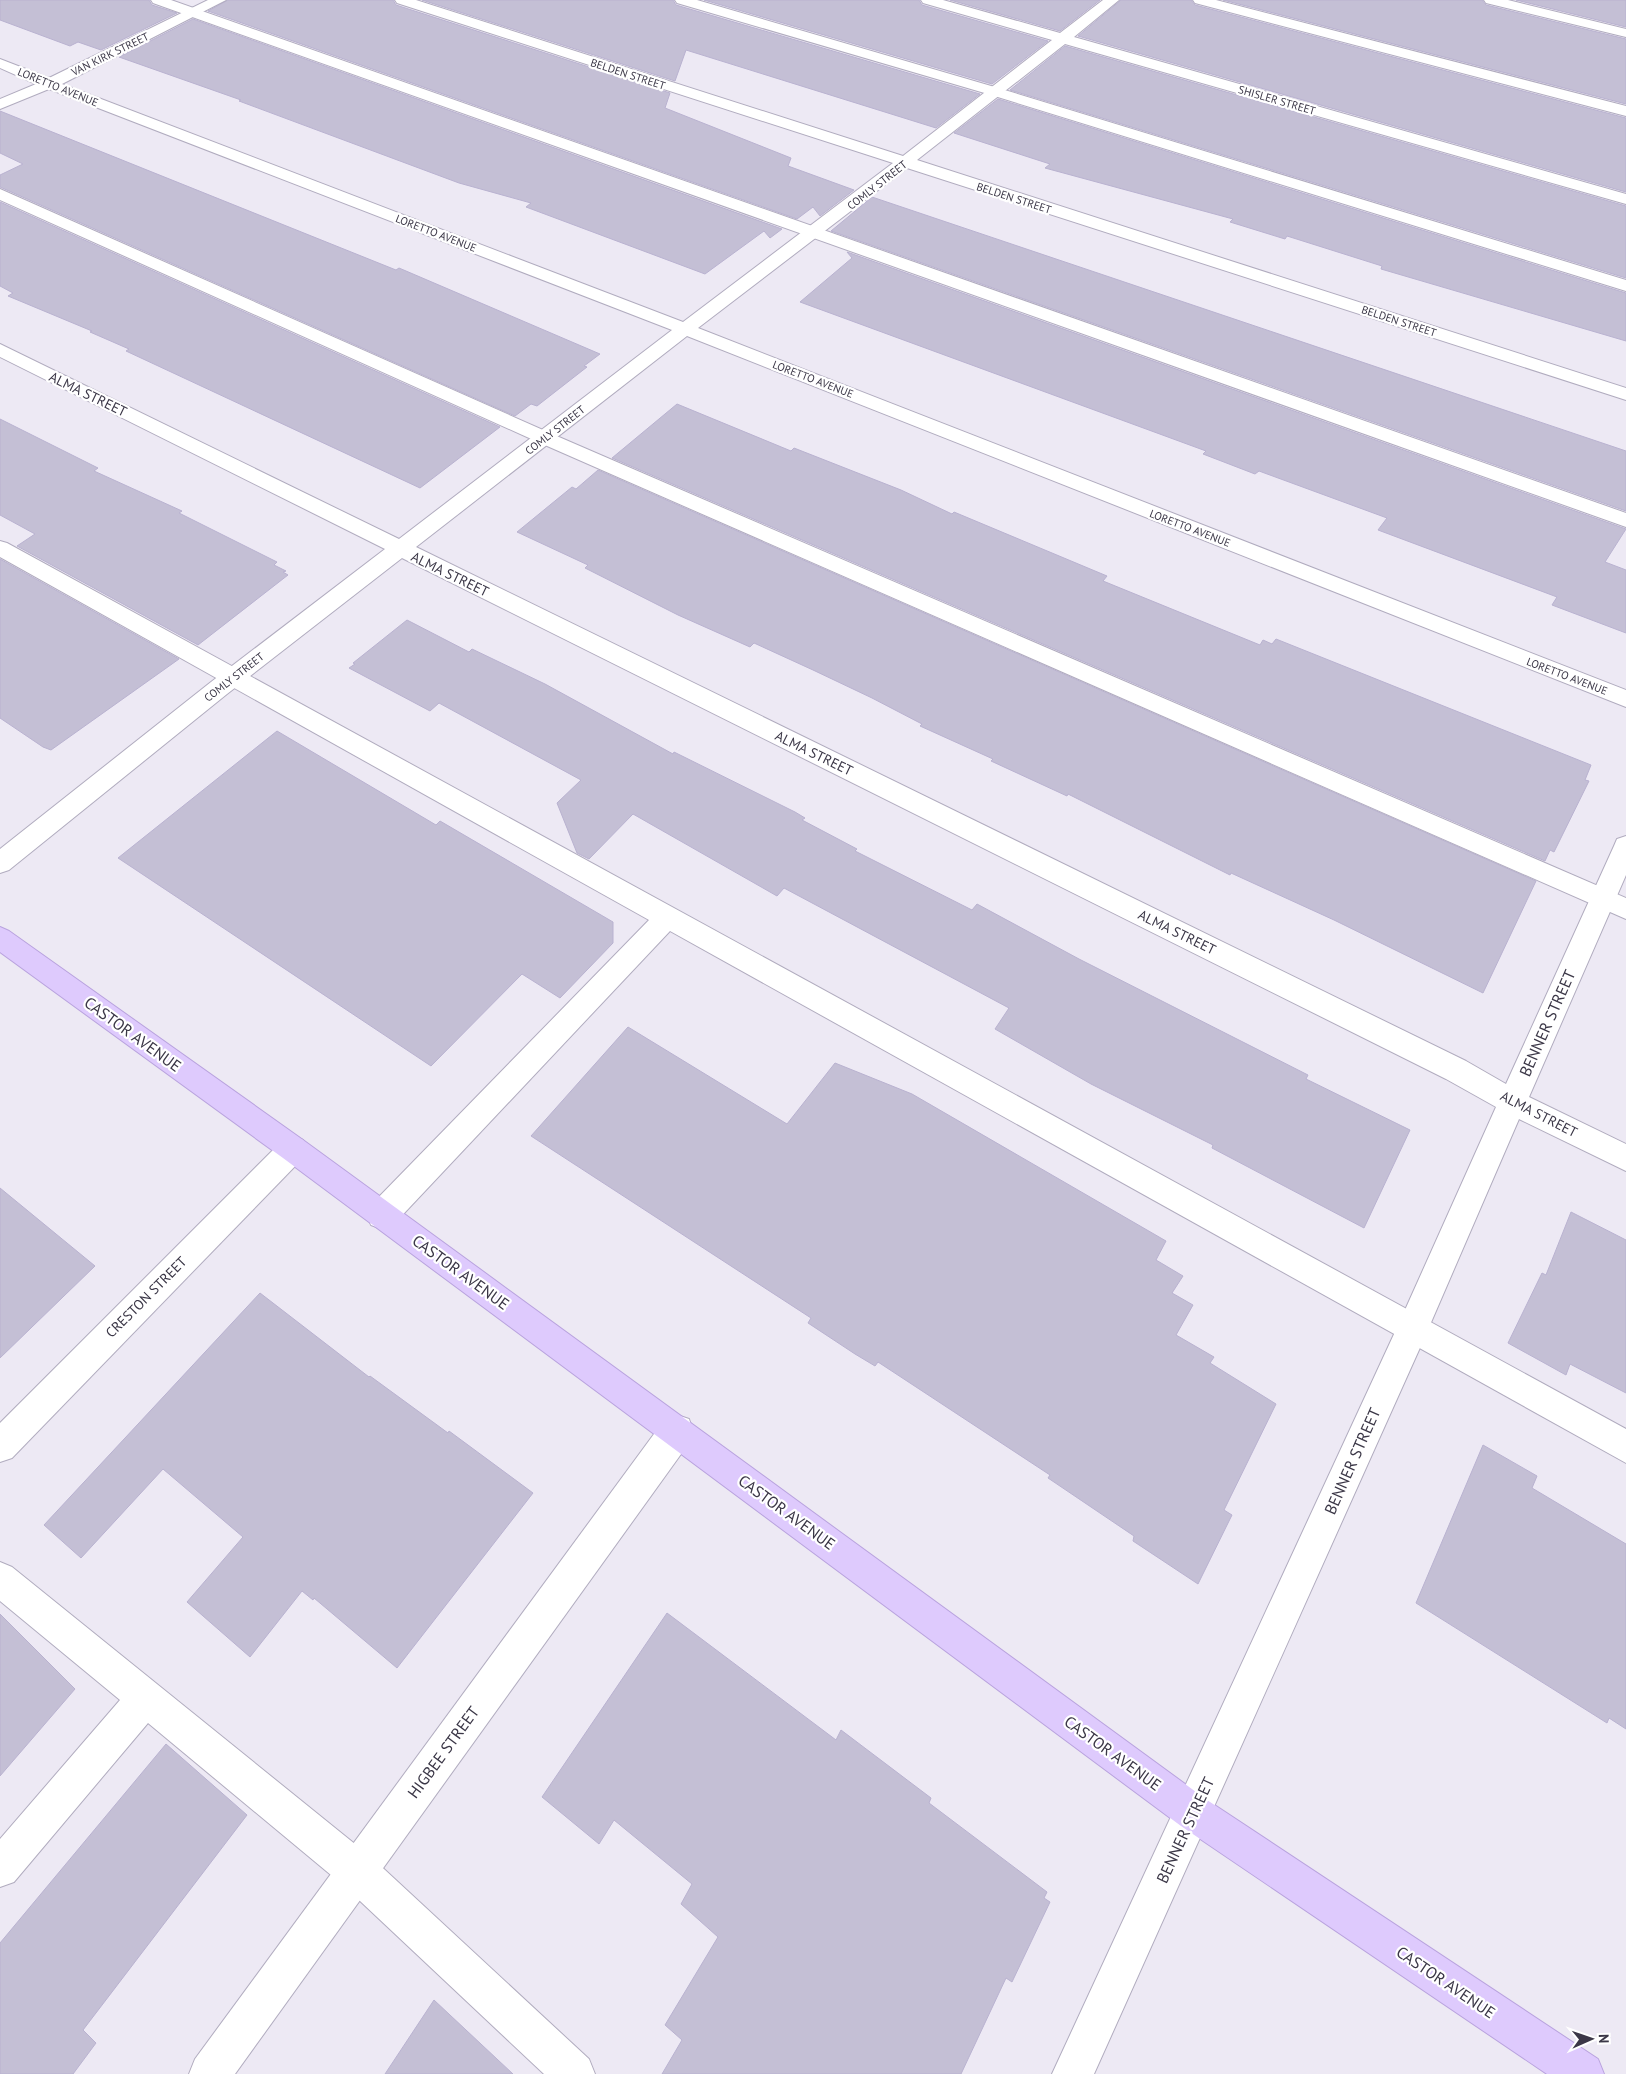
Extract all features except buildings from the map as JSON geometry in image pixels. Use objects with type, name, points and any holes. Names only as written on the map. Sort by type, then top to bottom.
[{"type":"main road","name":"CASTOR AVENUE","points":[[0,938],[293,1149],[1194,1813],[1583,2074]]},
{"type":"street","points":[[158,0],[1626,520]]},
{"type":"street","name":"VAN KIRK STREET","points":[[0,104],[48,84],[219,0]]},
{"type":"street","name":"BELDEN STREET","points":[[402,0],[904,164],[1626,394]]},
{"type":"street","points":[[682,0],[993,91],[1626,286]]},
{"type":"street","name":"SHISLER STREET","points":[[928,0],[1626,199]]},
{"type":"street","name":"COMLY STREET","points":[[0,863],[233,677],[685,329],[904,164],[993,91],[1065,38],[1112,0]]},
{"type":"street","points":[[1200,0],[1626,111]]},
{"type":"street","points":[[1491,0],[1626,33]]},
{"type":"street","name":"LORETTO AVENUE","points":[[0,63],[48,84],[685,329],[1626,699]]},
{"type":"street","points":[[0,194],[545,438],[1614,904]]},
{"type":"street","name":"ALMA STREET","points":[[0,350],[1456,1070],[1512,1102],[1626,1158]]},
{"type":"street","points":[[0,548],[1626,1447]]},
{"type":"street","name":"BENNER STREET","points":[[1073,2074],[1137,1931],[1194,1813],[1412,1330],[1512,1102],[1614,904],[1626,846]]},
{"type":"street","points":[[382,1215],[667,918]]},
{"type":"street","name":"CRESTON STREET","points":[[0,1445],[293,1149]]},
{"type":"street","name":"HIGBEE STREET","points":[[210,2074],[677,1431]]},
{"type":"street","points":[[0,1579],[357,1871],[574,2074]]},
{"type":"street","points":[[0,1868],[146,1698]]}]
